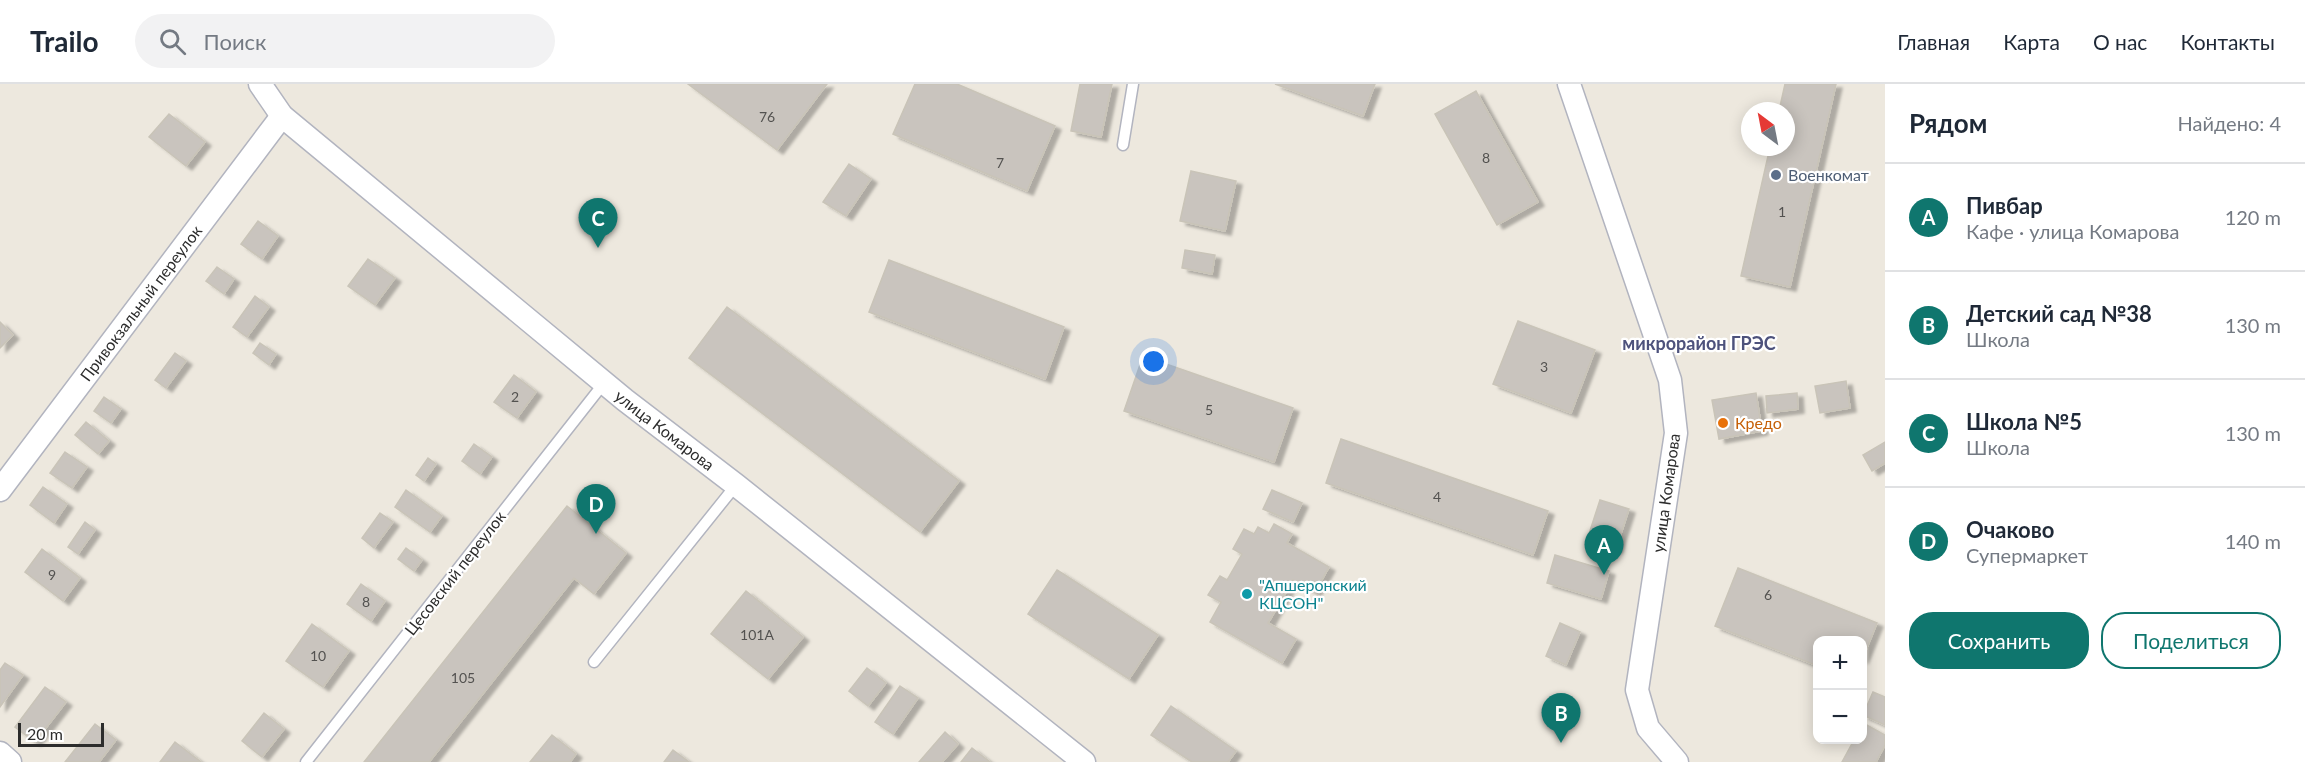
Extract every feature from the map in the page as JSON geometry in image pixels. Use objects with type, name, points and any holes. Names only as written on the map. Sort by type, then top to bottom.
[{"type":"street","name":"улица Комарова","points":[[260,84],[282,116],[603,383],[736,485],[1084,762]]},
{"type":"street","name":"улица Комарова","points":[[1569,84],[1670,380],[1676,433],[1637,690],[1648,728],[1677,762]]},
{"type":"street","name":"Привокзальный переулок","points":[[0,489],[282,116]]},
{"type":"street","points":[[0,753],[10,762]]},
{"type":"lane","points":[[1123,145],[1133,84]]},
{"type":"lane","name":"Цесовский переулок","points":[[306,762],[603,383]]},
{"type":"lane","points":[[594,662],[736,485]]},
{"type":"building","points":[[688,84],[827,84],[777,150]]},
{"type":"building","points":[[915,84],[957,84],[1055,126],[1027,191],[893,134]]},
{"type":"building","points":[[1080,84],[1112,84],[1101,137],[1071,131]]},
{"type":"building","points":[[1275,84],[1375,84],[1363,116]]},
{"type":"building","points":[[1785,84],[1836,84],[1790,287],[1741,276],[1768,156],[1795,156],[1795,102],[1781,102]]},
{"type":"building","points":[[1476,91],[1538,202],[1497,225],[1435,114]]},
{"type":"building","points":[[169,114],[205,142],[186,166],[149,137]]},
{"type":"building","points":[[849,164],[871,179],[846,216],[823,202]]},
{"type":"building","points":[[1191,171],[1236,181],[1225,231],[1180,221]]},
{"type":"building","points":[[258,221],[278,236],[262,259],[241,244]]},
{"type":"building","points":[[1185,250],[1215,255],[1212,274],[1182,268]]},
{"type":"building","points":[[368,259],[395,278],[375,305],[348,286]]},
{"type":"building","points":[[889,260],[1064,327],[1045,379],[869,312]]},
{"type":"building","points":[[217,267],[234,279],[224,294],[206,281]]},
{"type":"building","points":[[255,296],[269,307],[247,337],[233,327]]},
{"type":"building","points":[[727,307],[959,481],[920,532],[689,358]]},
{"type":"building","points":[[1518,321],[1595,350],[1571,413],[1493,384]]},
{"type":"building","points":[[0,322],[13,335],[0,348]]},
{"type":"building","points":[[260,343],[276,354],[269,365],[253,353]]},
{"type":"building","points":[[175,353],[186,361],[166,388],[155,380]]},
{"type":"building","points":[[1143,356],[1293,408],[1274,462],[1124,411]]},
{"type":"building","points":[[514,375],[536,392],[517,418],[494,402]]},
{"type":"building","points":[[1846,381],[1850,408],[1820,413],[1815,386]]},
{"type":"building","points":[[1756,393],[1762,431],[1719,439],[1712,400]]},
{"type":"building","points":[[1797,393],[1798,409],[1767,413],[1766,396]]},
{"type":"building","points":[[104,397],[121,409],[111,423],[94,411]]},
{"type":"building","points":[[86,422],[109,441],[98,454],[75,435]]},
{"type":"building","points":[[1341,439],[1548,511],[1533,555],[1326,483]]},
{"type":"building","points":[[1885,442],[1885,463],[1872,471],[1863,455]]},
{"type":"building","points":[[474,444],[492,457],[480,474],[462,461]]},
{"type":"building","points":[[65,452],[87,467],[72,488],[50,473]]},
{"type":"building","points":[[428,458],[436,464],[424,481],[416,475]]},
{"type":"building","points":[[43,487],[67,504],[54,523],[30,505]]},
{"type":"building","points":[[406,490],[442,516],[430,532],[395,507]]},
{"type":"building","points":[[1272,490],[1302,503],[1293,522],[1263,509]]},
{"type":"building","points":[[1600,500],[1629,509],[1616,549],[1587,540]]},
{"type":"building","points":[[567,506],[626,553],[594,594],[574,578],[429,762],[364,762]]},
{"type":"building","points":[[380,513],[393,522],[374,548],[362,538]]},
{"type":"building","points":[[85,522],[95,530],[78,554],[68,547]]},
{"type":"building","name":"\"Апшеронский КЦСОН\"","points":[[1274,524],[1292,534],[1287,543],[1329,567],[1315,592],[1293,580],[1268,623],[1296,639],[1282,663],[1210,622],[1221,602],[1208,595],[1220,576],[1227,580],[1242,554],[1233,549],[1244,529],[1254,534],[1258,527],[1269,533]]},
{"type":"building","points":[[406,548],[422,560],[414,571],[398,559]]},
{"type":"building","points":[[42,549],[80,578],[63,601],[25,572]]},
{"type":"building","points":[[1555,555],[1609,571],[1601,599],[1547,583]]},
{"type":"building","points":[[1738,568],[1877,623],[1867,648],[1867,636],[1813,636],[1813,664],[1715,626]]},
{"type":"building","points":[[1057,570],[1158,635],[1129,679],[1028,614]]},
{"type":"building","points":[[361,584],[385,601],[371,621],[347,604]]},
{"type":"building","points":[[746,591],[803,637],[768,679],[711,634]]},
{"type":"building","points":[[1560,623],[1580,632],[1566,665],[1546,656]]},
{"type":"building","points":[[312,624],[349,651],[323,687],[286,661]]},
{"type":"building","points":[[5,663],[23,675],[0,707],[0,670]]},
{"type":"building","points":[[867,668],[886,683],[868,706],[849,691]]},
{"type":"building","points":[[900,686],[918,698],[893,734],[875,722]]},
{"type":"building","points":[[45,687],[66,702],[35,742],[15,727]]},
{"type":"building","points":[[1873,692],[1885,697],[1885,725],[1867,717],[1867,706]]},
{"type":"building","points":[[1171,706],[1236,751],[1228,762],[1192,762],[1151,735]]},
{"type":"building","points":[[264,713],[284,729],[262,757],[242,741]]},
{"type":"building","points":[[95,724],[116,740],[99,762],[65,762]]},
{"type":"building","points":[[1867,725],[1885,735],[1885,745],[1876,762],[1842,762],[1852,744],[1867,744]]},
{"type":"building","points":[[945,732],[958,744],[942,762],[919,762]]},
{"type":"building","points":[[552,735],[576,754],[570,762],[530,762]]},
{"type":"building","points":[[175,742],[201,762],[160,762]]},
{"type":"building","points":[[972,748],[990,762],[961,762]]},
{"type":"building","points":[[673,750],[689,762],[664,762]]},
{"type":"place","name":"Военкомат","points":[[1776,175]]},
{"type":"place","name":"Школа №5","points":[[598,248]]},
{"type":"place","name":"Кредо","points":[[1723,423]]},
{"type":"place","name":"Очаково","points":[[596,534]]},
{"type":"place","name":"Пивбар","points":[[1604,575]]},
{"type":"place","name":"\"Апшеронский КЦСОН\"","points":[[1247,594]]},
{"type":"place","name":"Детский сад №38","points":[[1561,743]]},
{"type":"district","name":"микрорайон ГРЭС","points":[[1699,344]]}]
